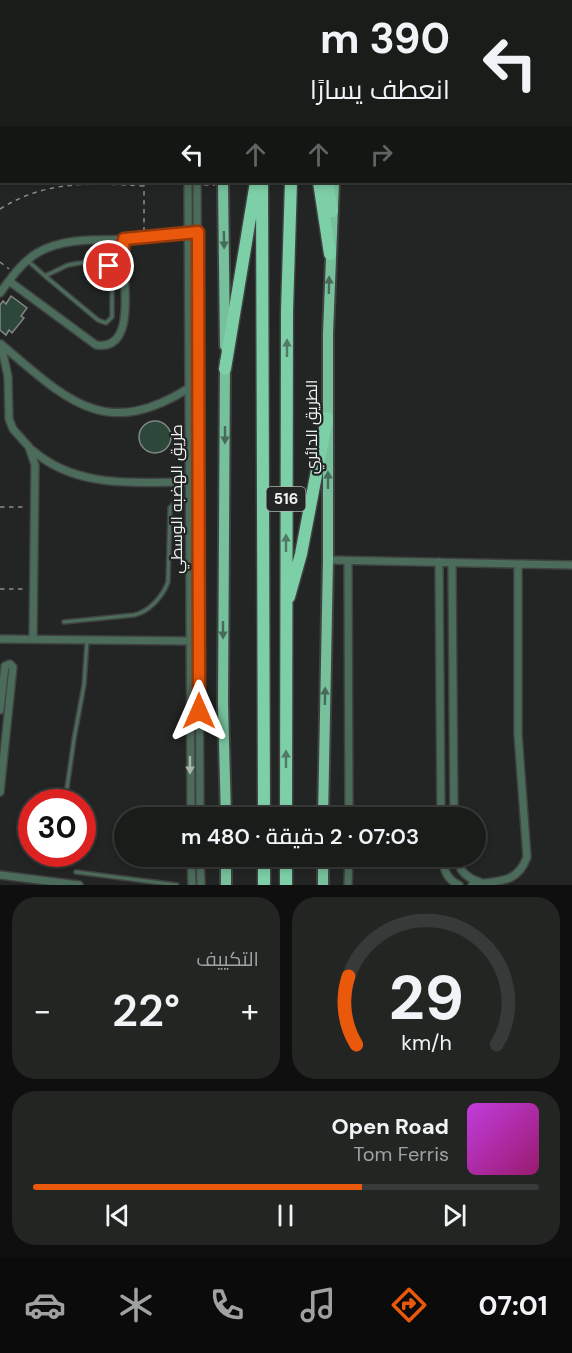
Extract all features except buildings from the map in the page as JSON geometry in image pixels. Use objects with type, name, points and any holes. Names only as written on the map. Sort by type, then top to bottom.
[{"type":"highway","points":[[223,183],[225,369],[223,711],[226,807]]},
{"type":"highway","points":[[225,369],[256,183]]},
{"type":"highway","name":"516","points":[[262,183],[264,807]]},
{"type":"highway","name":"الطريق الدائري","points":[[286,807],[287,311],[291,183]]},
{"type":"highway","name":"516","points":[[319,183],[330,254]]},
{"type":"highway","name":"516","points":[[327,183],[332,211]]},
{"type":"highway","name":"الطريق الدائري","points":[[323,807],[328,560],[327,418],[330,254],[334,183]]},
{"type":"highway","name":"516","points":[[286,606],[301,554],[327,418]]},
{"type":"highway","points":[[226,867],[226,885]]},
{"type":"highway","points":[[264,867],[264,885]]},
{"type":"highway","points":[[286,867],[286,885]]},
{"type":"highway","points":[[323,867],[323,885]]},
{"type":"street","name":"طريق الهضبه الوسطي","points":[[188,183],[194,233],[199,439],[200,807]]},
{"type":"street","name":"طريق الهضبه الوسطي","points":[[191,807],[189,388],[198,183]]},
{"type":"street","points":[[0,293],[27,260],[46,248],[64,243],[144,239],[194,233]]},
{"type":"street","points":[[9,281],[96,345],[104,346],[117,341],[124,328],[124,265]]},
{"type":"street","points":[[0,344],[69,399],[104,412],[141,411],[159,406],[189,388]]},
{"type":"street","points":[[0,344],[8,377],[9,419],[13,429],[29,447],[59,468],[94,480],[190,482]]},
{"type":"street","points":[[190,439],[199,439]]},
{"type":"street","points":[[29,447],[35,465],[33,639]]},
{"type":"street","points":[[328,560],[572,565]]},
{"type":"street","points":[[348,561],[349,807]]},
{"type":"street","points":[[440,562],[441,807]]},
{"type":"street","points":[[452,563],[454,807]]},
{"type":"street","points":[[472,885],[512,879],[522,869],[527,857],[518,734],[518,564]]},
{"type":"street","points":[[440,633],[452,633]]},
{"type":"street","points":[[0,639],[199,641]]},
{"type":"street","points":[[0,710],[5,666],[10,664],[13,667],[0,792]]},
{"type":"street","points":[[441,729],[453,729]]},
{"type":"street","points":[[191,867],[192,885]]},
{"type":"street","points":[[200,867],[201,885]]},
{"type":"street","points":[[348,885],[349,867]]},
{"type":"street","points":[[445,867],[447,874],[454,883],[459,885]]},
{"type":"street","points":[[459,867],[467,876],[483,883]]},
{"type":"street","points":[[0,875],[79,885]]},
{"type":"lane","points":[[109,266],[123,249],[124,239]]},
{"type":"lane","points":[[27,260],[45,276],[98,320],[106,323],[112,317],[113,276],[109,266],[99,261],[81,263],[62,267],[45,276]]},
{"type":"lane","points":[[64,622],[134,615],[150,608],[168,582],[170,508],[176,501],[190,500]]},
{"type":"lane","points":[[67,789],[83,693],[87,639]]},
{"type":"lane","points":[[76,872],[177,885]]},
{"type":"path","points":[[0,209],[34,192],[53,186],[97,184],[144,186],[144,239]]},
{"type":"path","points":[[0,262],[15,273]]},
{"type":"path","points":[[0,507],[34,507]]},
{"type":"path","points":[[0,589],[34,589]]},
{"type":"route","points":[[109,266],[121,253],[124,239],[144,239],[198,232],[199,711]]}]
